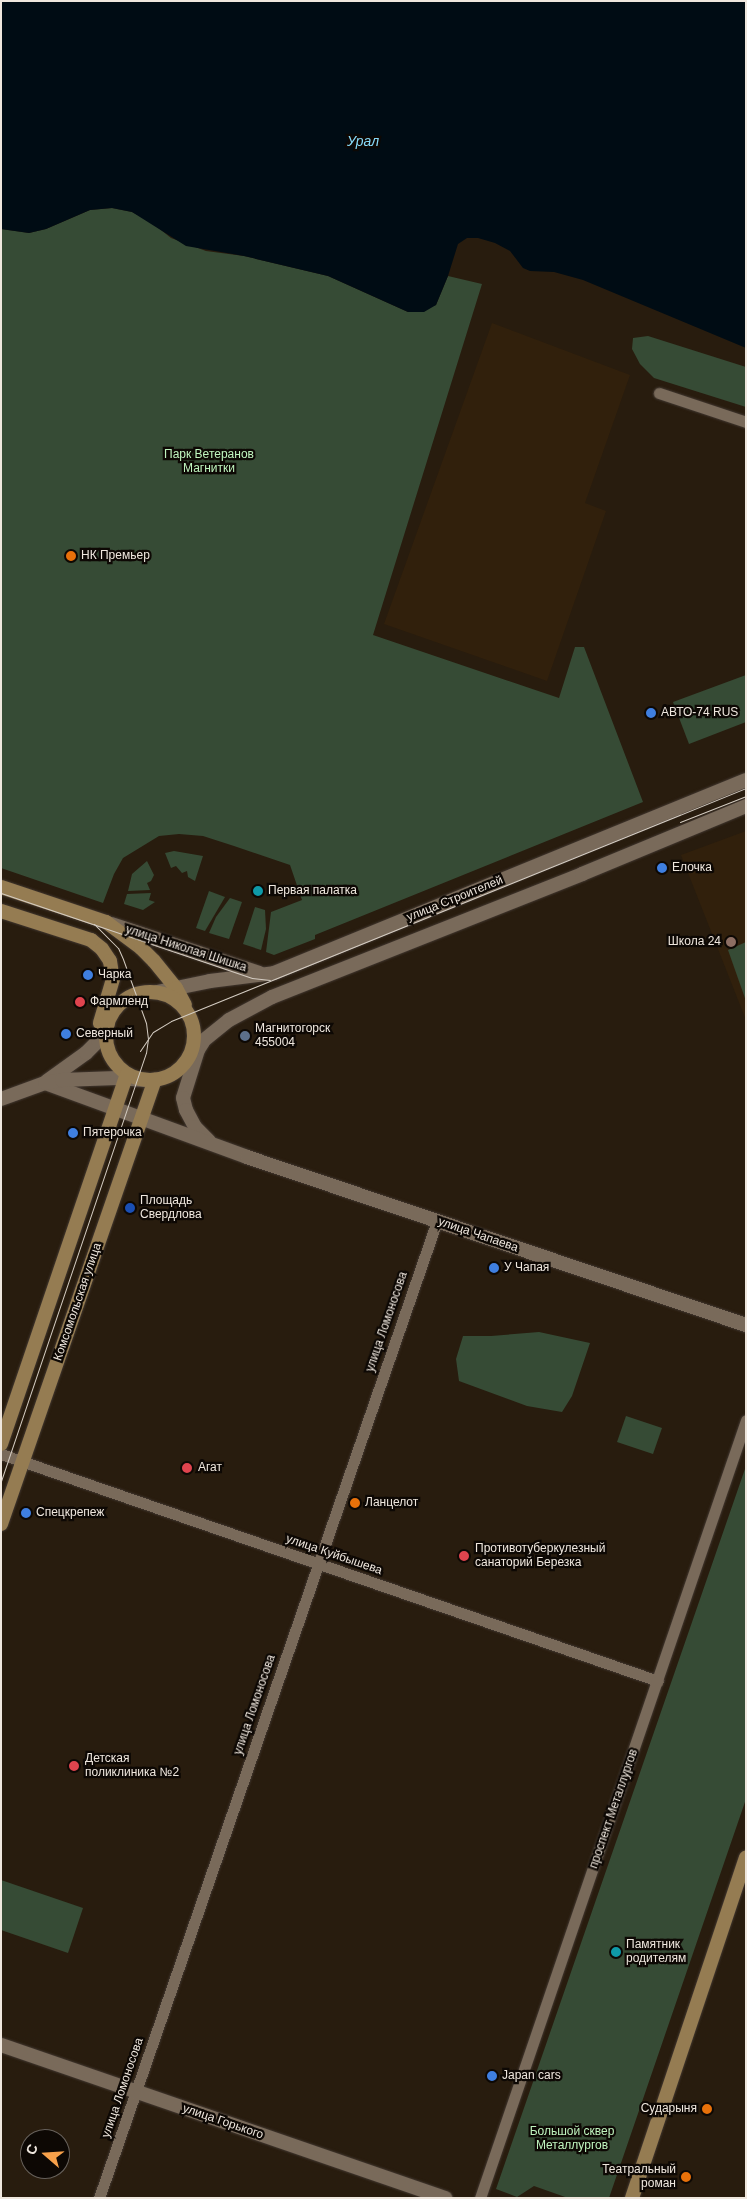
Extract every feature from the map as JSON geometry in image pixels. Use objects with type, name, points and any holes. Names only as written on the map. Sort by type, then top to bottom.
[{"type":"main road","name":"улица Николая Шишка","points":[[1,887],[106,922],[141,948],[176,988],[188,1012]]},
{"type":"main road","points":[[1,911],[91,940],[110,961],[113,980],[106,1022],[107,1043],[110,1053],[126,1076],[150,1080],[171,1075],[186,1062],[193,1049],[194,1030],[188,1012],[174,998],[157,992],[132,996],[106,1022]]},
{"type":"main road","points":[[106,1022],[113,980]]},
{"type":"main road","points":[[1,1444],[126,1076]]},
{"type":"main road","name":"Комсомольская улица","points":[[1,1524],[141,1119],[150,1080]]},
{"type":"main road","points":[[632,2198],[746,1858]]},
{"type":"street","points":[[659,393],[746,422]]},
{"type":"street","name":"улица Строителей","points":[[157,992],[234,978],[267,975],[746,780]]},
{"type":"street","name":"улица Строителей","points":[[193,1049],[229,1020],[272,997],[582,874],[746,806]]},
{"type":"street","name":"улица Николая Шишка","points":[[106,922],[267,975]]},
{"type":"street","points":[[45,1083],[70,1064],[89,1045],[106,1022]]},
{"type":"street","points":[[182,1098],[198,1050],[209,1035]]},
{"type":"street","name":"улица Чапаева","points":[[186,1062],[182,1098],[195,1127],[211,1143]]},
{"type":"street","points":[[1,1099],[45,1083],[78,1078],[126,1076]]},
{"type":"street","name":"улица Чапаева","points":[[45,1083],[114,1110],[746,1325]]},
{"type":"street","name":"улица Ломоносова","points":[[99,2198],[437,1221]]},
{"type":"street","name":"проспект Металлургов","points":[[480,2198],[746,1420]]},
{"type":"street","name":"улица Куйбышева","points":[[1,1454],[658,1681]]},
{"type":"street","name":"улица Горького","points":[[1,2046],[445,2198]]},
{"type":"shaded area","points":[[492,323],[630,375],[585,503],[606,511],[547,681],[384,624]]},
{"type":"shaded area","name":"Школа 24","points":[[746,831],[746,1020],[681,855]]},
{"type":"green space","name":"Парк Ветеранов Магнитки","points":[[112,208],[132,212],[151,222],[171,238],[206,251],[244,256],[328,276],[408,312],[436,305],[448,276],[482,284],[373,635],[559,698],[575,647],[584,647],[643,802],[315,935],[315,939],[274,955],[266,952],[271,912],[302,900],[290,865],[203,836],[179,834],[159,836],[123,858],[114,874],[103,903],[1,868],[1,229],[29,233],[46,229],[90,210]]},
{"type":"green space","points":[[648,336],[746,367],[746,407],[654,378],[640,364],[632,349],[633,338]]},
{"type":"green space","points":[[746,675],[746,722],[689,744],[673,702]]},
{"type":"green space","points":[[174,851],[203,856],[195,881],[188,877],[187,871],[182,873],[176,866],[171,868],[165,853]]},
{"type":"green space","points":[[147,861],[154,875],[151,881],[147,883],[150,890],[128,891],[132,874]]},
{"type":"green space","points":[[209,891],[225,897],[205,931],[196,928]]},
{"type":"green space","points":[[151,893],[149,900],[155,902],[143,910],[124,904],[127,894]]},
{"type":"green space","points":[[230,898],[242,902],[229,939],[209,933],[216,917]]},
{"type":"green space","points":[[255,907],[265,910],[266,929],[261,950],[243,944]]},
{"type":"green space","points":[[746,942],[746,1001],[728,950]]},
{"type":"green space","points":[[539,1332],[590,1343],[572,1396],[562,1412],[527,1406],[459,1381],[456,1359],[463,1336]]},
{"type":"green space","points":[[626,1416],[662,1428],[653,1454],[617,1442]]},
{"type":"green space","name":"Большой сквер Металлургов","points":[[746,1466],[746,1799],[609,2198],[568,2198],[534,2186],[517,2197],[496,2189]]},
{"type":"green space","points":[[1,1880],[83,1908],[68,1953],[1,1930]]},
{"type":"water","name":"Урал","points":[[1,1],[746,1],[746,348],[583,280],[554,272],[530,271],[523,268],[510,251],[495,243],[478,238],[467,238],[458,244],[436,305],[424,312],[408,312],[328,276],[244,256],[186,246],[132,212],[112,208],[90,210],[46,229],[29,233],[1,229]]},
{"type":"tram line","points":[[140,1051],[153,1032],[171,1021],[746,788]]},
{"type":"tram line","points":[[680,822],[746,796]]},
{"type":"tram line","points":[[1,893],[252,978],[270,980]]},
{"type":"tram line","points":[[1,1481],[146,1053],[148,1039],[146,1023],[123,959],[118,948],[94,924]]},
{"type":"place","name":"НК Премьер","points":[[71,556]]},
{"type":"place","name":"АВТО-74 RUS","points":[[651,713]]},
{"type":"place","name":"Елочка","points":[[662,868]]},
{"type":"place","name":"Первая палатка","points":[[258,891]]},
{"type":"place","name":"Школа 24","points":[[731,942]]},
{"type":"place","name":"Чарка","points":[[88,975]]},
{"type":"place","name":"Фармленд","points":[[80,1002]]},
{"type":"place","name":"Северный","points":[[66,1034]]},
{"type":"place","name":"Магнитогорск 455004","points":[[245,1036]]},
{"type":"place","name":"Пятерочка","points":[[73,1133]]},
{"type":"place","name":"Площадь Свердлова","points":[[130,1208]]},
{"type":"place","name":"У Чапая","points":[[494,1268]]},
{"type":"place","name":"Агат","points":[[187,1468]]},
{"type":"place","name":"Ланцелот","points":[[355,1503]]},
{"type":"place","name":"Спецкрепеж","points":[[26,1513]]},
{"type":"place","name":"Противотуберкулезный санаторий Березка","points":[[464,1556]]},
{"type":"place","name":"Детская поликлиника №2","points":[[74,1766]]},
{"type":"place","name":"Памятник родителям","points":[[616,1952]]},
{"type":"place","name":"Japan cars","points":[[492,2076]]},
{"type":"place","name":"Сударыня","points":[[707,2109]]},
{"type":"place","name":"Театральный роман","points":[[686,2177]]}]
